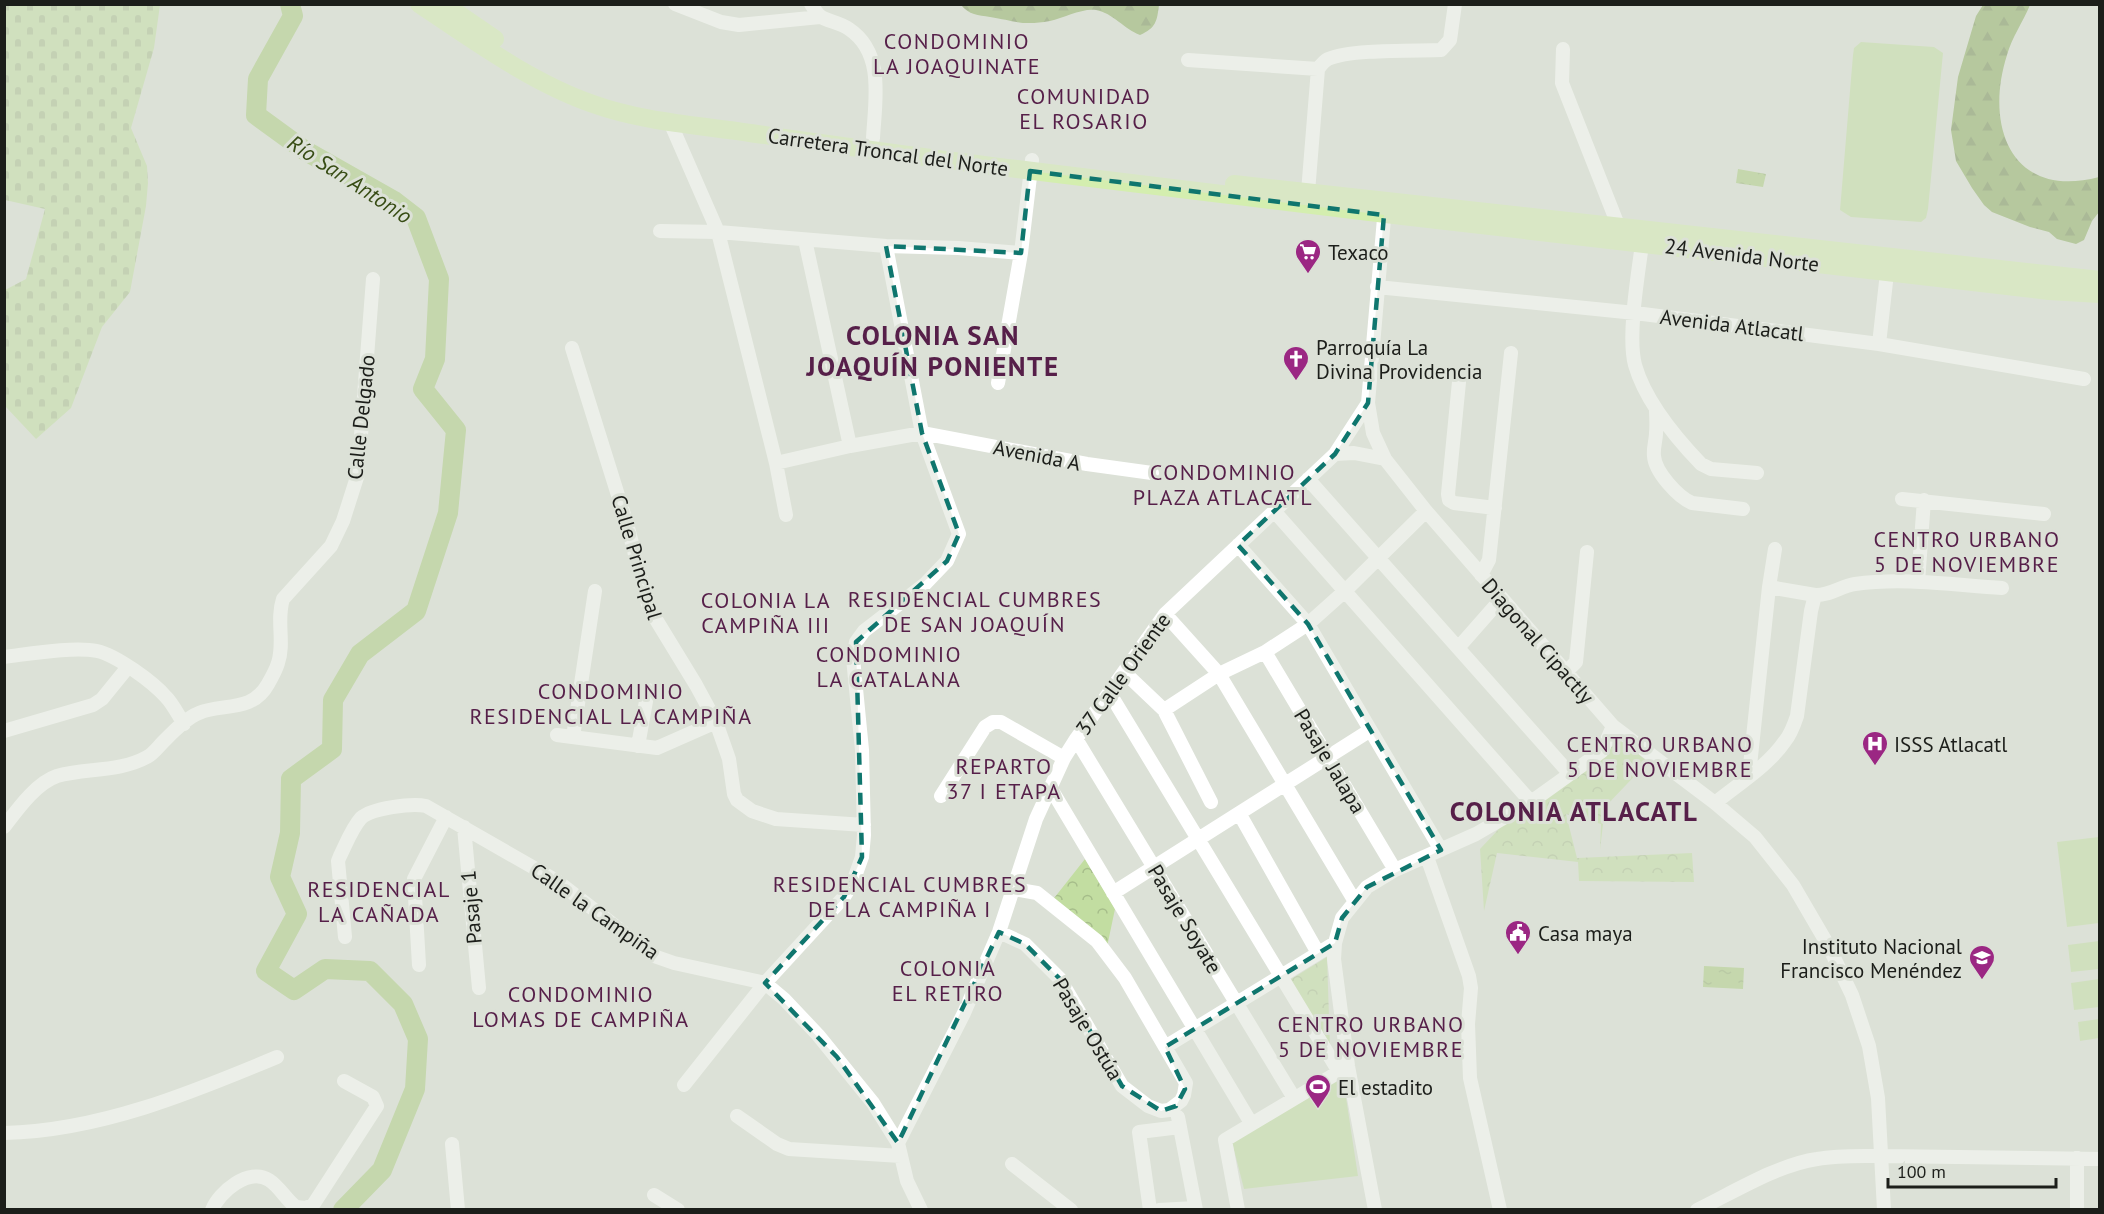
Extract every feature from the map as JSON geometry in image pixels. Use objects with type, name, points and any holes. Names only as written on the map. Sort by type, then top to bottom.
[{"type":"main road","name":"Carretera Troncal del Norte","points":[[419,4],[513,64],[566,93],[596,105],[670,122],[1385,208]]},
{"type":"main road","name":"Carretera Troncal del Norte","points":[[444,4],[556,77],[615,100],[674,111],[873,138],[1031,165],[1308,192],[1385,208]]},
{"type":"main road","name":"24 Avenida Norte","points":[[1385,208],[1618,225],[1643,235]]},
{"type":"main road","name":"24 Avenida Norte","points":[[1385,208],[1888,264],[2100,280]]},
{"type":"main road","name":"24 Avenida Norte","points":[[1888,264],[2049,291],[2100,294]]},
{"type":"street","points":[[675,4],[721,22],[739,25],[820,17],[835,21],[850,30],[869,51],[874,67],[876,87],[873,138]]},
{"type":"street","points":[[812,4],[820,17]]},
{"type":"street","points":[[1308,192],[1318,69],[1326,60],[1343,56],[1441,50],[1450,40],[1455,4]]},
{"type":"street","points":[[1563,49],[1562,83],[1618,225]]},
{"type":"street","points":[[1188,60],[1318,69]]},
{"type":"street","points":[[670,122],[718,232],[776,463],[786,515]]},
{"type":"street","points":[[998,383],[1021,253],[1031,165]]},
{"type":"street","name":"Diagonal Cipactly","points":[[1385,208],[1368,403],[1373,433],[1385,459],[1426,511],[1613,726],[1755,837],[1793,885],[1828,945],[1852,994],[1869,1046],[1878,1098],[1884,1209]]},
{"type":"street","points":[[660,231],[718,232],[886,246],[1021,253]]},
{"type":"street","points":[[1643,235],[1633,345],[1635,364],[1656,409],[1704,466],[1711,469],[1758,473]]},
{"type":"street","points":[[805,240],[850,446]]},
{"type":"street","points":[[684,1084],[765,983],[844,897],[853,882],[862,857],[864,825],[862,750],[854,648],[864,631],[925,584],[948,561],[959,534],[922,433],[886,246]]},
{"type":"street","points":[[1879,344],[1888,264]]},
{"type":"street","name":"Calle Delgado","points":[[4,827],[20,805],[56,777],[138,762],[150,756],[196,714],[203,711],[238,707],[256,697],[267,687],[279,662],[279,610],[282,599],[332,546],[343,521],[358,474],[373,279]]},
{"type":"street","name":"Avenida Atlacatl","points":[[1377,287],[1635,313],[1879,344],[2084,379]]},
{"type":"street","name":"Calle Principal","points":[[572,348],[627,524],[649,608],[716,722],[729,759],[734,794],[741,805],[752,811],[784,820],[864,825]]},
{"type":"street","points":[[1481,575],[1489,560],[1511,353]]},
{"type":"street","points":[[1459,382],[1449,500],[1454,503],[1495,508]]},
{"type":"street","name":"37 Calle Oriente","points":[[900,1149],[999,932],[1036,819],[1064,758],[1165,614],[1335,454],[1368,403]]},
{"type":"street","points":[[1656,409],[1653,455],[1655,462],[1673,489],[1692,503],[1743,509]]},
{"type":"street","points":[[776,463],[922,433]]},
{"type":"street","name":"Avenida A","points":[[922,433],[1087,464],[1152,473]]},
{"type":"street","points":[[1335,454],[1354,453],[1385,459]]},
{"type":"street","points":[[1308,479],[1569,774]]},
{"type":"street","points":[[1902,499],[2044,514]]},
{"type":"street","points":[[1918,582],[1924,500]]},
{"type":"street","points":[[1274,511],[1531,802]]},
{"type":"street","points":[[1164,710],[1219,674],[1265,652],[1308,624],[1426,511]]},
{"type":"street","points":[[1238,545],[1308,624],[1441,850]]},
{"type":"street","points":[[1749,776],[1775,549]]},
{"type":"street","points":[[1566,672],[1576,662],[1587,552]]},
{"type":"street","points":[[1769,587],[1815,596],[1821,596],[1853,584],[1918,582],[2002,588]]},
{"type":"street","points":[[573,737],[595,591]]},
{"type":"street","points":[[1714,803],[1749,776],[1786,740],[1797,716],[1815,596]]},
{"type":"street","points":[[1458,648],[1502,598]]},
{"type":"street","points":[[1165,614],[1219,674],[1354,900]]},
{"type":"street","points":[[4,657],[95,650],[120,661],[167,697],[184,724]]},
{"type":"street","name":"Pasaje Jalapa","points":[[1265,652],[1395,870]]},
{"type":"street","points":[[4,731],[93,705],[102,699],[128,667]]},
{"type":"street","points":[[1124,672],[1164,710],[1211,802]]},
{"type":"street","points":[[638,746],[648,690]]},
{"type":"street","points":[[1109,692],[1281,976],[1344,1069]]},
{"type":"street","points":[[558,735],[657,748],[716,722]]},
{"type":"street","points":[[941,796],[985,727],[993,722],[1001,722],[1064,758]]},
{"type":"street","points":[[1375,1209],[1344,1069],[1334,959],[1335,943],[1342,918],[1354,900],[1367,887],[1395,870],[1476,834],[1531,802],[1602,751],[1613,726]]},
{"type":"street","points":[[1113,894],[1369,731]]},
{"type":"street","name":"Pasaje Soyate","points":[[1076,740],[1294,1098]]},
{"type":"street","points":[[1050,787],[1251,1123]]},
{"type":"street","name":"Calle la Campiña","points":[[345,937],[338,861],[360,819],[374,811],[420,805],[446,817],[557,880],[654,956],[674,963],[765,983],[798,1013],[873,1103],[900,1149],[907,1181],[921,1209]]},
{"type":"street","points":[[1239,813],[1318,953]]},
{"type":"street","points":[[419,965],[414,879],[446,817]]},
{"type":"street","name":"Pasaje 1","points":[[464,827],[479,988]]},
{"type":"street","points":[[1427,857],[1471,988],[1468,1024],[1470,1078],[1500,1209]]},
{"type":"street","points":[[1014,889],[1037,893],[1097,941],[1125,978],[1186,1083],[1184,1095],[1176,1106],[1196,1208],[1159,1209]]},
{"type":"street","name":"Pasaje Ostúa","points":[[999,932],[1025,944],[1060,978],[1122,1086],[1148,1106],[1161,1111],[1176,1106]]},
{"type":"street","points":[[1165,1047],[1335,943]]},
{"type":"street","points":[[4,1133],[37,1131],[105,1118],[189,1093],[277,1057]]},
{"type":"street","points":[[1238,1209],[1225,1140],[1344,1069]]},
{"type":"street","points":[[212,1209],[219,1196],[227,1188],[240,1181],[253,1178],[269,1180],[296,1207],[306,1208],[313,1205],[377,1107],[373,1097],[344,1081]]},
{"type":"street","points":[[737,1116],[777,1144],[789,1149],[900,1149]]},
{"type":"street","points":[[1150,1209],[1139,1132],[1180,1126]]},
{"type":"street","points":[[452,1143],[458,1209]]},
{"type":"street","points":[[1697,1209],[1788,1167],[1816,1159],[1848,1155],[2100,1159]]},
{"type":"street","points":[[2076,1209],[2077,1158]]},
{"type":"street","points":[[1012,1164],[1071,1209]]},
{"type":"street","points":[[654,1195],[678,1209]]},
{"type":"highlighted area","points":[[1030,171],[1384,215],[1368,403],[1335,454],[1238,545],[1308,624],[1441,850],[1367,887],[1342,918],[1335,943],[1165,1047],[1185,1089],[1176,1106],[1161,1111],[1122,1086],[1060,979],[1025,944],[999,932],[898,1143],[837,1057],[765,983],[844,897],[862,857],[856,642],[947,561],[959,534],[922,433],[886,246],[1021,253]]},
{"type":"green space","points":[[5,4],[160,5],[154,48],[131,128],[147,166],[148,183],[130,292],[102,327],[71,408],[36,439],[5,406],[5,290],[26,279],[45,209],[5,200]]},
{"type":"green space","points":[[1159,4],[1155,23],[1140,35],[1108,14],[1096,10],[1079,12],[1050,21],[1026,23],[974,14],[961,5]]},
{"type":"green space","points":[[1983,5],[2030,5],[2009,48],[2001,82],[1999,108],[2003,131],[2012,152],[2026,167],[2045,178],[2069,181],[2099,177],[2099,212],[2092,221],[2084,240],[2076,244],[2057,239],[2049,232],[1992,212],[1972,188],[1956,161],[1951,130],[1958,77],[1976,16]]},
{"type":"green space","points":[[1861,42],[1934,47],[1943,53],[1928,209],[1926,218],[1921,222],[1851,217],[1840,210],[1853,55],[1854,48]]},
{"type":"green space","points":[[1620,739],[1648,762],[1605,807],[1600,850],[1601,824],[1566,814],[1577,858],[1692,853],[1694,882],[1579,881],[1578,862],[1497,853],[1484,911],[1480,849],[1513,814],[1604,754]]},
{"type":"green space","points":[[2099,837],[2099,923],[2067,927],[2057,842]]},
{"type":"green space","points":[[1085,859],[1115,909],[1107,947],[1051,902]]},
{"type":"green space","points":[[2099,941],[2099,969],[2071,972],[2068,945]]},
{"type":"green space","points":[[1327,957],[1330,1047],[1288,981]]},
{"type":"green space","points":[[2099,979],[2099,1007],[2074,1010],[2071,983]]},
{"type":"green space","points":[[2099,1019],[2099,1038],[2080,1041],[2078,1022]]},
{"type":"green space","name":"El estadito","points":[[1343,1078],[1358,1176],[1244,1189],[1232,1142]]},
{"type":"water","points":[[1738,169],[1766,174],[1763,187],[1736,183]]},
{"type":"water","points":[[1704,966],[1744,968],[1743,989],[1703,987]]},
{"type":"waterway","name":"Río San Antonio","points":[[290,4],[293,16],[258,79],[256,115],[304,150],[394,201],[416,218],[439,279],[435,359],[423,389],[456,430],[448,513],[416,611],[360,654],[333,700],[332,749],[291,779],[290,833],[280,877],[297,914],[266,971],[294,990],[325,969],[370,971],[403,1004],[418,1039],[415,1089],[382,1170],[343,1210]]},
{"type":"place","name":"Texaco","points":[[1308,275]]},
{"type":"place","name":"Parroquía La Divina Providencia","points":[[1296,382]]},
{"type":"place","name":"ISSS Atlacatl","points":[[1875,767]]},
{"type":"place","name":"Casa maya","points":[[1518,956]]},
{"type":"place","name":"Instituto Nacional Francisco Menéndez","points":[[1982,981]]},
{"type":"place","name":"El estadito","points":[[1318,1110]]},
{"type":"district","name":"CONDOMINIO LA JOAQUINATE","points":[[957,54]]},
{"type":"district","name":"COMUNIDAD EL ROSARIO","points":[[1084,108]]},
{"type":"district","name":"COLONIA SAN JOAQUÍN PONIENTE","points":[[933,350]]},
{"type":"district","name":"CONDOMINIO PLAZA ATLACATL","points":[[1223,485]]},
{"type":"district","name":"CENTRO URBANO 5 DE NOVIEMBRE","points":[[1967,552]]},
{"type":"district","name":"COLONIA LA CAMPIÑA III","points":[[766,612]]},
{"type":"district","name":"RESIDENCIAL CUMBRES DE SAN JOAQUÍN","points":[[975,612]]},
{"type":"district","name":"CONDOMINIO LA CATALANA","points":[[889,666]]},
{"type":"district","name":"CONDOMINIO RESIDENCIAL LA CAMPIÑA","points":[[611,704]]},
{"type":"district","name":"CENTRO URBANO 5 DE NOVIEMBRE","points":[[1660,756]]},
{"type":"district","name":"REPARTO 37 I ETAPA","points":[[1004,778]]},
{"type":"district","name":"COLONIA ATLACATL","points":[[1574,811]]},
{"type":"district","name":"RESIDENCIAL CUMBRES DE LA CAMPIÑA I","points":[[900,896]]},
{"type":"district","name":"RESIDENCIAL LA CAÑADA","points":[[379,902]]},
{"type":"district","name":"COLONIA EL RETIRO","points":[[948,980]]},
{"type":"district","name":"CONDOMINIO LOMAS DE CAMPIÑA","points":[[581,1006]]},
{"type":"district","name":"CENTRO URBANO 5 DE NOVIEMBRE","points":[[1371,1036]]}]
